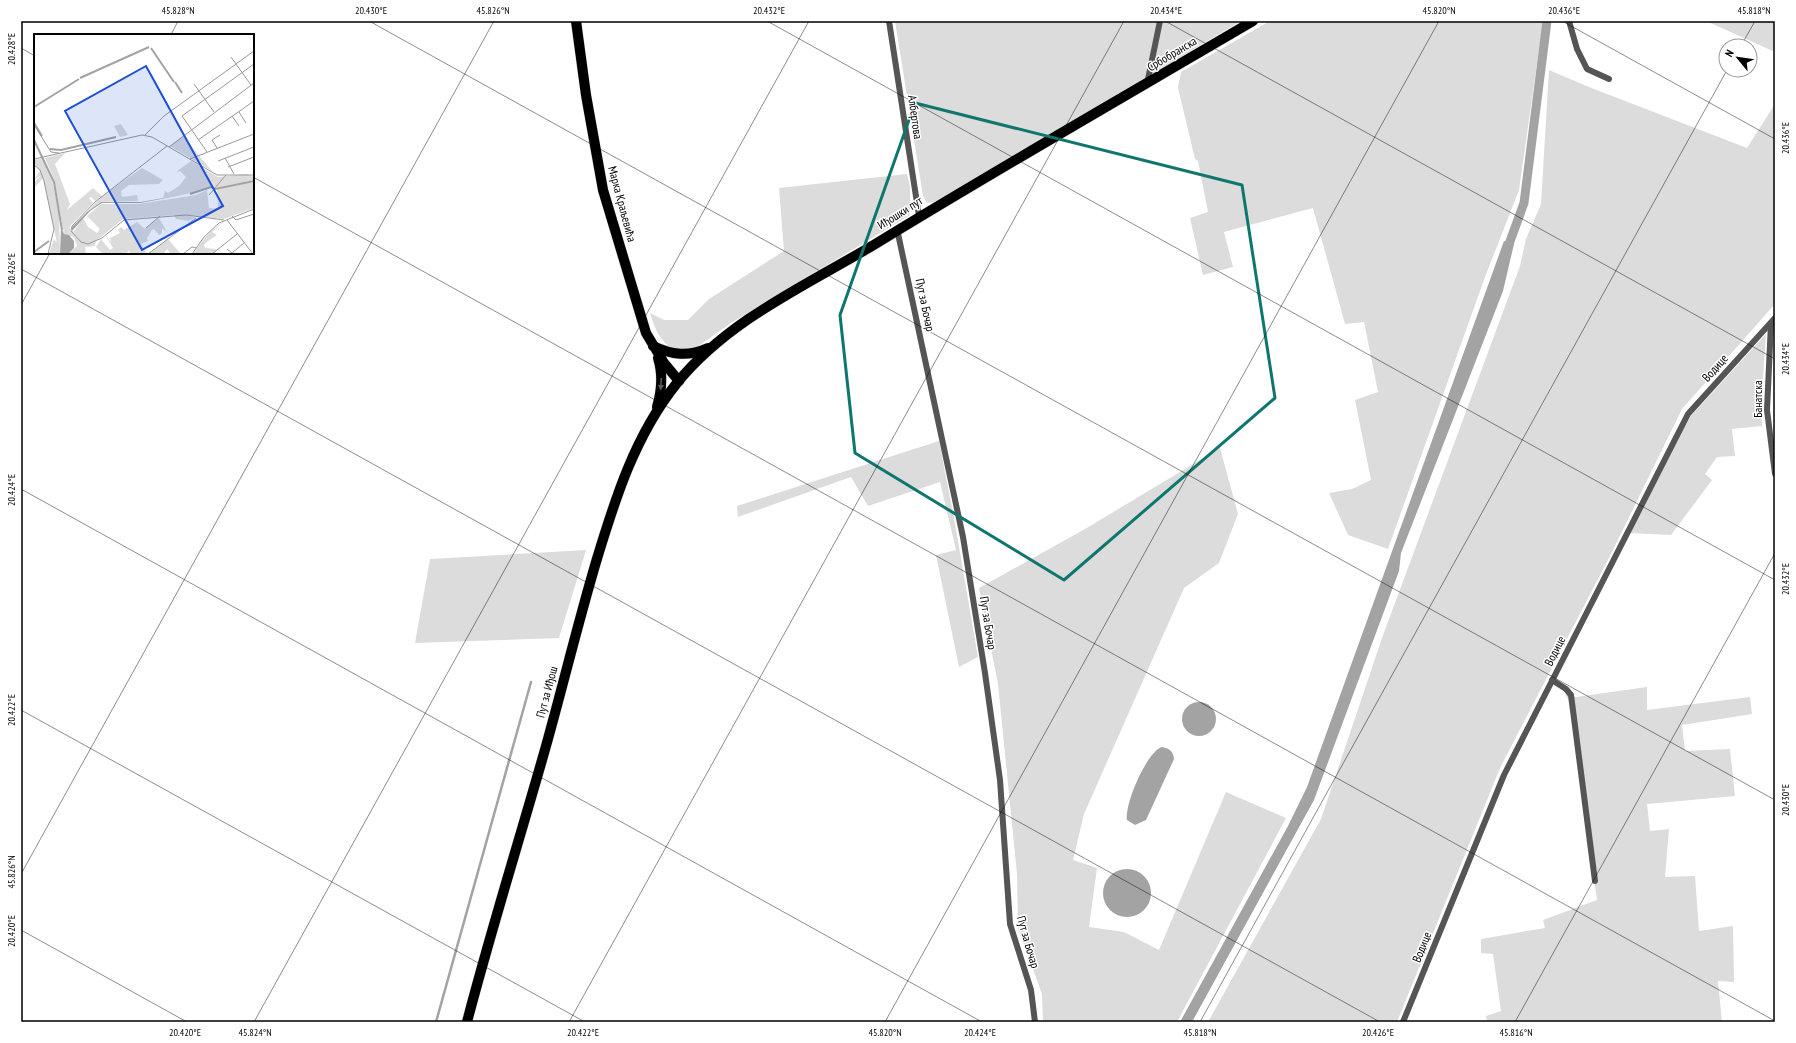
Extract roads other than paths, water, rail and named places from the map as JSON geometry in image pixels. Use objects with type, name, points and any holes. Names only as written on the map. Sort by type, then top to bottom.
[{"type":"main road","name":"Марка Краљевића","points":[[576,21],[586,95],[603,190],[642,320],[655,349],[679,381]]},
{"type":"main road","name":"Србобранска","points":[[1147,84],[1253,21]]},
{"type":"main road","name":"Иђошки пут","points":[[679,381],[713,346],[735,328],[772,304],[918,216],[1147,84]]},
{"type":"main road","points":[[654,416],[661,388],[661,374],[655,349],[678,355],[690,355],[713,346]]},
{"type":"main road","name":"Пут за Иђош","points":[[467,1022],[604,534],[630,463],[654,416],[679,381]]},
{"type":"street","name":"Албертова","points":[[889,21],[918,216]]},
{"type":"street","points":[[1147,84],[1160,21]]},
{"type":"street","points":[[1569,21],[1577,49],[1587,69],[1609,79]]},
{"type":"street","name":"Пут за Бочар","points":[[897,229],[963,537],[985,673],[1000,780],[1010,924],[1031,990],[1035,1022]]},
{"type":"street","name":"Банатска","points":[[1773,321],[1767,410],[1775,474]]},
{"type":"street","name":"Водице","points":[[1403,1022],[1504,775],[1688,414],[1773,321]]},
{"type":"street","points":[[1552,680],[1566,689],[1571,695],[1595,881]]},
{"type":"waterway","points":[[1505,255],[1524,203],[1547,21]]},
{"type":"waterway","points":[[436,1022],[531,682]]}]
